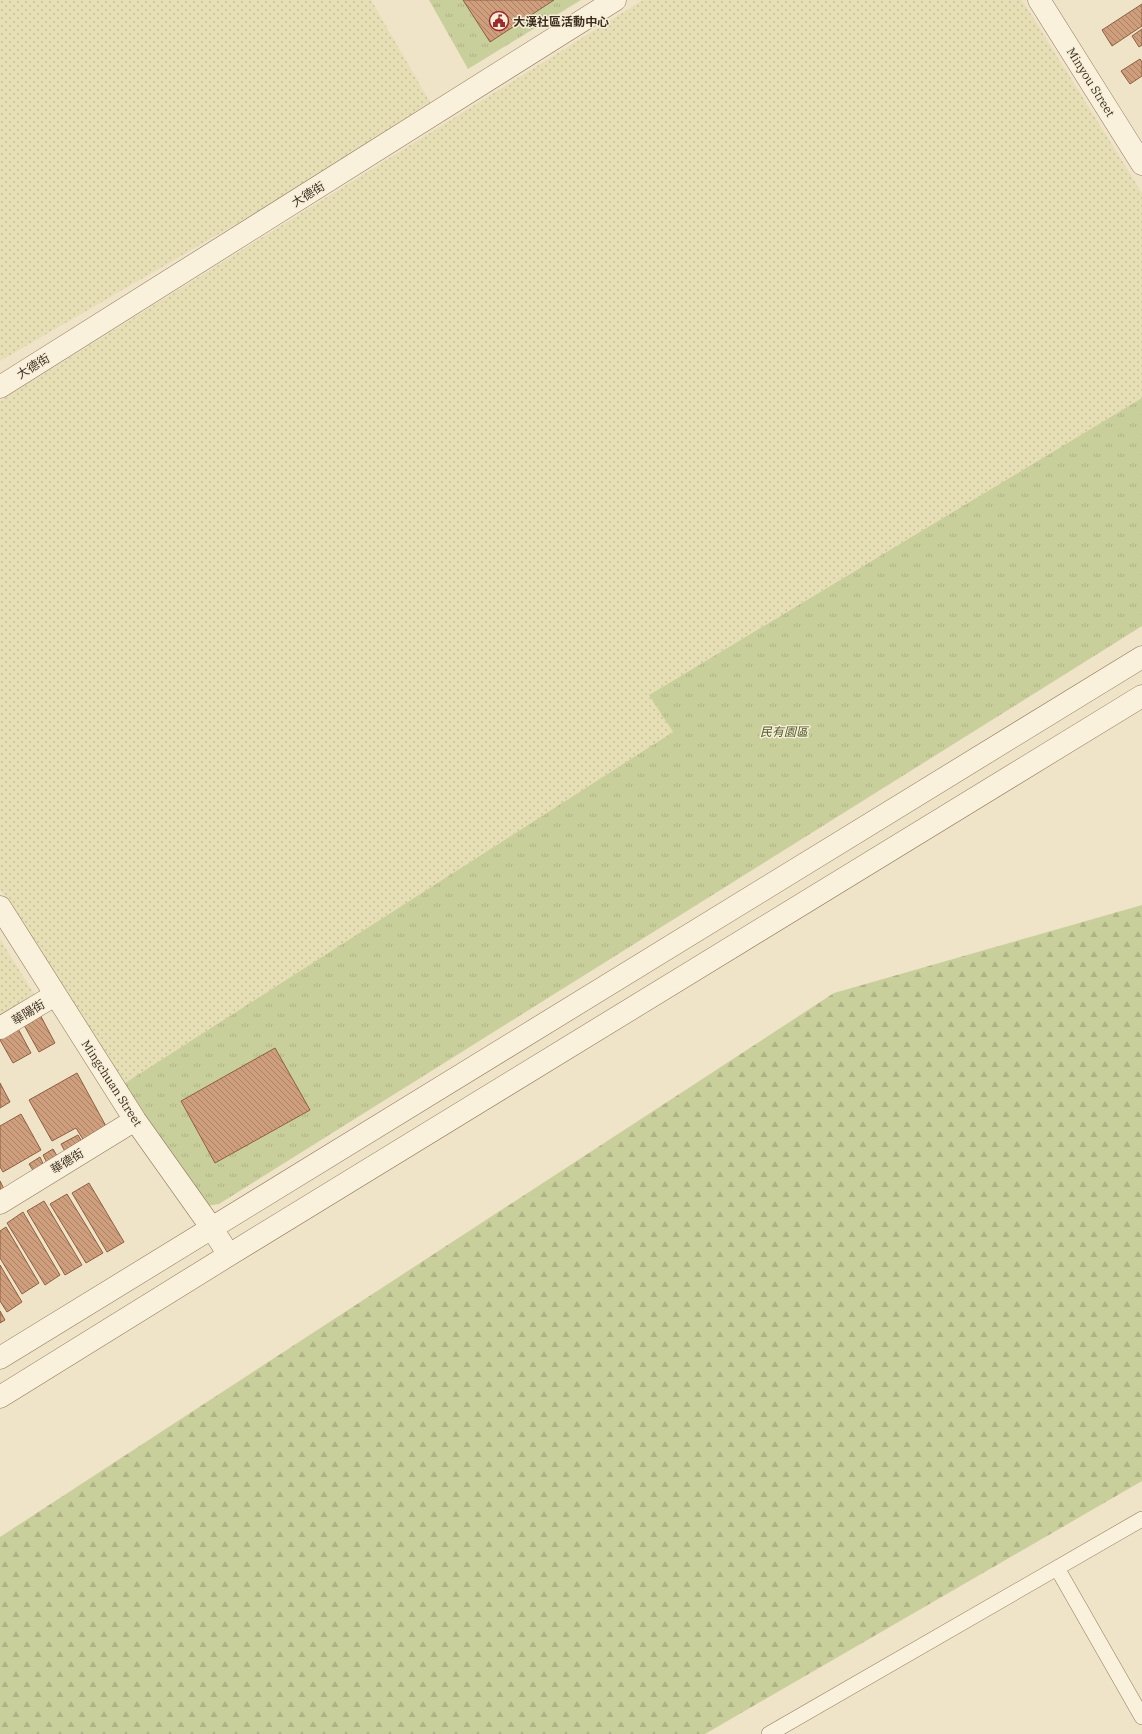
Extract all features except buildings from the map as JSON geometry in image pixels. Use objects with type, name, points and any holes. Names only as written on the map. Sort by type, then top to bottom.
[{"type":"street","name":"大德街","points":[[0,387],[615,0]]},
{"type":"street","name":"Minyou Street","points":[[1039,0],[1142,164]]},
{"type":"street","points":[[0,1358],[1142,656]]},
{"type":"street","points":[[0,1397],[229,1255],[1142,696]]},
{"type":"street","name":"Mingchuan Street","points":[[0,907],[135,1120],[211,1227],[229,1255]]},
{"type":"street","name":"華陽街","points":[[0,1028],[55,995]]},
{"type":"street","name":"華德街","points":[[0,1203],[135,1120]]},
{"type":"lane","points":[[769,1734],[1142,1519]]},
{"type":"lane","points":[[1057,1568],[1142,1717]]},
{"type":"shaded area","points":[[0,0],[371,0],[434,109],[0,361]]},
{"type":"shaded area","points":[[643,0],[1022,0],[1142,193],[1142,398],[650,694],[673,732],[122,1085],[0,889],[0,401]]},
{"type":"shaded area","points":[[0,939],[34,994],[0,1015]]},
{"type":"green space","points":[[429,0],[581,0],[468,69]]},
{"type":"green space","name":"民有園區","points":[[1142,398],[1142,626],[219,1204],[207,1206],[122,1085],[673,732],[649,695]]},
{"type":"green space","points":[[1142,905],[1142,1481],[705,1734],[0,1734],[0,1537],[834,993]]},
{"type":"place","name":"大漢社區活動中心","points":[[499,21]]}]
